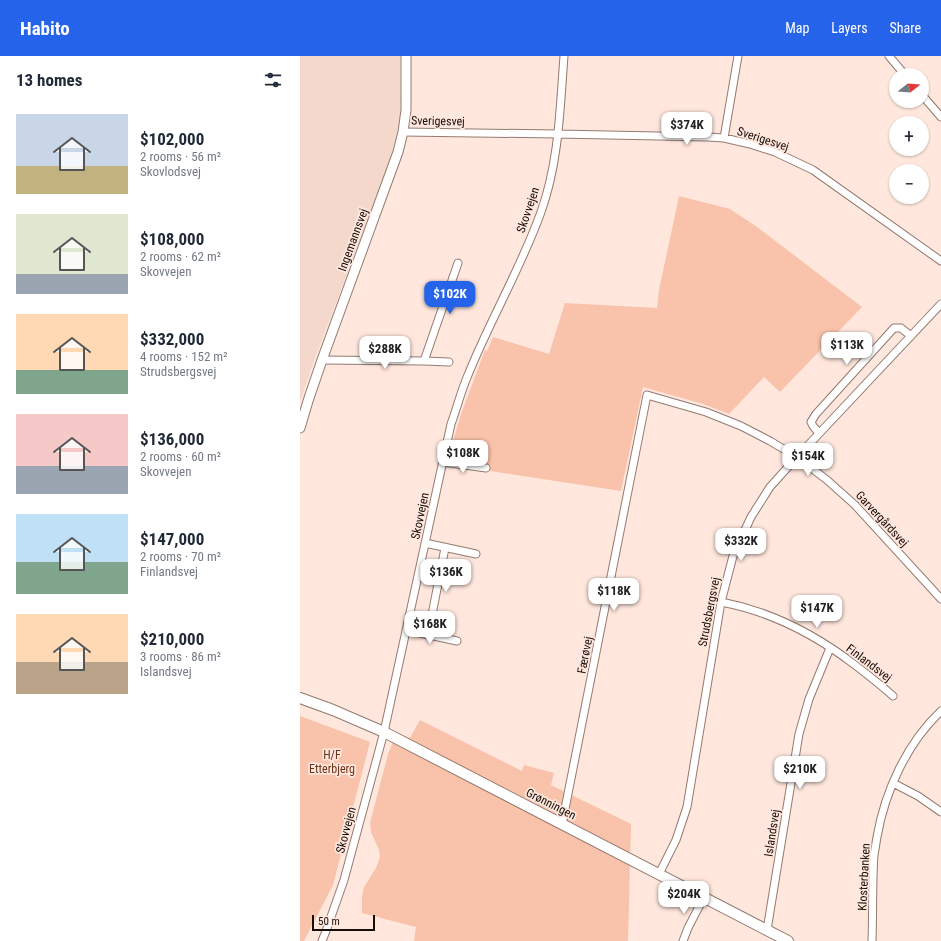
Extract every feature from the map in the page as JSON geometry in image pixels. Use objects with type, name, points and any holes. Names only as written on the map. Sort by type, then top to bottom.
[{"type":"main road","name":"Grønningen","points":[[300,698],[384,732],[788,941]]},
{"type":"street","name":"Ingemannsvej","points":[[300,428],[322,360],[398,152],[406,110],[406,56]]},
{"type":"street","name":"Skovvejen","points":[[322,941],[344,880],[384,732],[451,424],[467,376],[520,263],[542,211],[552,171],[558,134],[564,56]]},
{"type":"street","points":[[724,138],[738,56]]},
{"type":"street","points":[[889,56],[899,68]]},
{"type":"street","points":[[929,103],[941,117]]},
{"type":"street","name":"Sverigesvej","points":[[403,132],[708,137],[724,138],[750,144],[775,152],[813,170],[941,261]]},
{"type":"street","points":[[424,361],[458,263]]},
{"type":"street","name":"Strudsbergsvej","points":[[658,874],[676,840],[687,807],[721,602],[733,556],[751,518],[770,487],[941,304]]},
{"type":"street","points":[[819,433],[811,422],[816,414],[894,328],[901,328],[911,336]]},
{"type":"street","points":[[322,360],[449,362]]},
{"type":"street","name":"Garvergårdsvej","points":[[647,396],[706,412],[741,426],[797,457],[827,480],[855,505],[941,599]]},
{"type":"street","name":"Færøvej","points":[[562,824],[647,396]]},
{"type":"street","points":[[443,462],[486,468]]},
{"type":"street","points":[[425,543],[476,554]]},
{"type":"street","points":[[428,635],[445,548]]},
{"type":"street","name":"Finlandsvej","points":[[721,602],[738,605],[778,620],[808,634],[854,664],[893,696]]},
{"type":"street","points":[[406,630],[457,641]]},
{"type":"street","name":"Islandsvej","points":[[767,930],[799,734],[809,699],[830,648]]},
{"type":"street","name":"Klosterbanken","points":[[872,941],[874,854],[881,818],[893,783],[905,758],[918,737],[941,711]]},
{"type":"street","points":[[893,783],[918,796],[941,812]]},
{"type":"street","points":[[683,941],[688,928],[704,898]]},
{"type":"shaded area","points":[[300,56],[400,56],[401,106],[397,136],[387,168],[300,401]]},
{"type":"green space","points":[[679,196],[730,209],[757,227],[862,307],[780,392],[764,377],[729,414],[703,404],[643,387],[621,491],[450,465],[455,449],[451,448],[461,414],[485,350],[487,351],[493,337],[549,354],[565,303],[657,308],[659,290]]},
{"type":"green space","name":"H/F Etterbjerg","points":[[300,716],[370,742],[333,885],[304,941],[300,941]]},
{"type":"green space","points":[[420,720],[522,771],[524,765],[554,773],[551,785],[631,824],[628,941],[414,941],[416,927],[362,913],[362,896],[364,887],[376,868],[380,857],[379,850],[371,832],[370,823],[388,754],[396,734],[410,738]]}]
